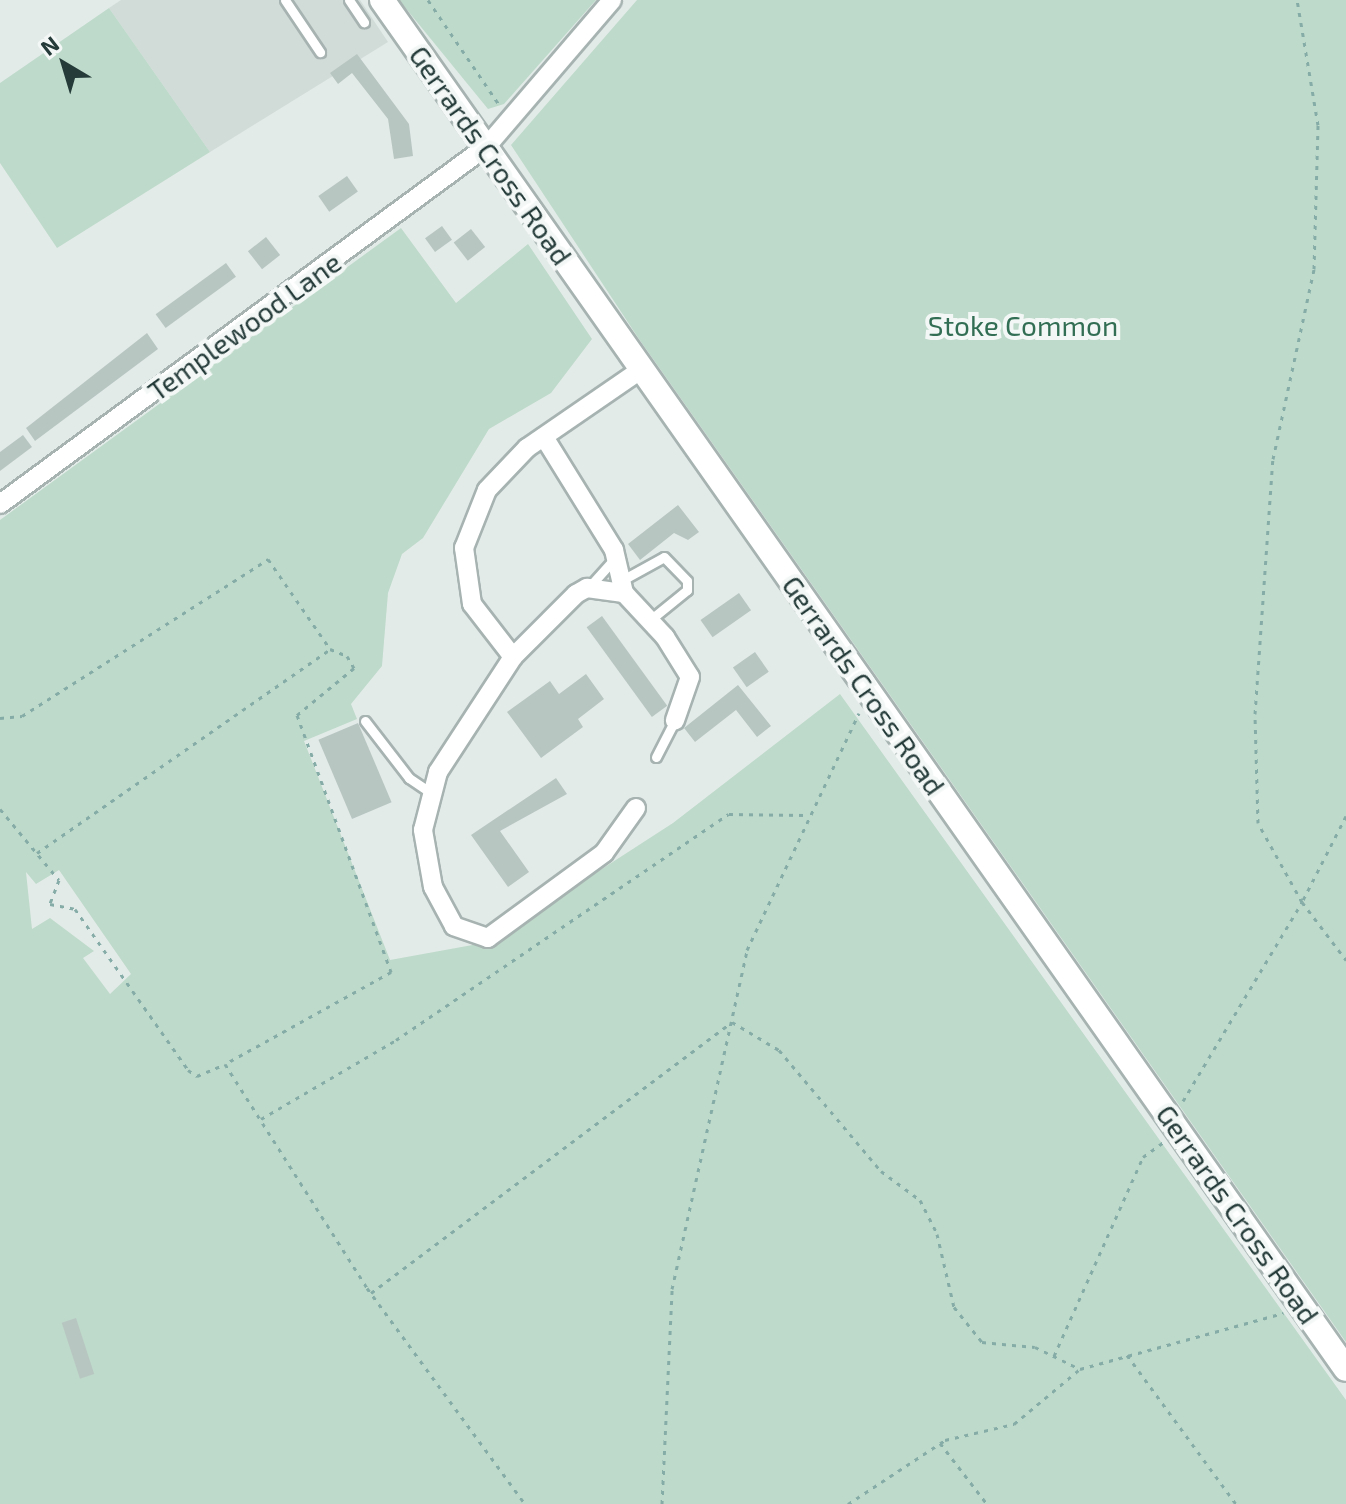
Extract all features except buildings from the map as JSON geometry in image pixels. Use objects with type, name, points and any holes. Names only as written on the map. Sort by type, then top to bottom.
[{"type":"main road","name":"Gerrards Cross Road","points":[[382,0],[487,146],[639,371],[870,691],[1346,1369]]},
{"type":"street","name":"Templewood Lane","points":[[0,504],[487,146],[612,0]]},
{"type":"street","points":[[513,657],[472,604],[464,548],[487,490],[544,437],[639,371]]},
{"type":"street","points":[[544,437],[616,553],[625,586],[690,677],[675,720]]},
{"type":"street","points":[[625,586],[587,588],[513,657],[472,712],[430,792],[423,830],[433,887],[454,926],[488,938],[604,853],[636,808]]},
{"type":"lane","points":[[285,0],[320,52]]},
{"type":"lane","points":[[349,0],[364,22]]},
{"type":"lane","points":[[587,588],[616,553]]},
{"type":"lane","points":[[625,586],[664,557],[687,581],[687,590],[650,620]]},
{"type":"lane","points":[[656,757],[675,720]]},
{"type":"lane","points":[[365,721],[409,778],[430,792]]},
{"type":"path","points":[[428,0],[509,119]]},
{"type":"path","points":[[1297,0],[1318,125],[1314,269],[1273,459],[1255,714],[1258,823],[1302,902],[1346,960]]},
{"type":"path","points":[[0,718],[22,716],[268,559],[330,649],[354,668],[297,715],[391,972],[225,1064],[197,1076],[188,1070],[75,909],[50,904],[59,880],[0,809]]},
{"type":"path","points":[[37,854],[330,649]]},
{"type":"path","points":[[662,1504],[672,1289],[747,950],[807,815],[870,691]]},
{"type":"path","points":[[261,1119],[396,1040],[729,814],[807,815]]},
{"type":"path","points":[[1054,1356],[1143,1157],[1176,1125],[1302,902],[1346,816]]},
{"type":"path","points":[[371,1293],[732,1022]]},
{"type":"path","points":[[732,1022],[779,1050],[881,1171],[920,1200],[937,1234],[954,1307],[982,1342],[1035,1347],[1080,1369]]},
{"type":"path","points":[[225,1064],[371,1293],[525,1504]]},
{"type":"path","points":[[848,1504],[940,1443],[1014,1424],[1080,1369],[1127,1355],[1216,1336],[1302,1306]]},
{"type":"path","points":[[1127,1355],[1236,1504]]},
{"type":"path","points":[[940,1443],[987,1504]]},
{"type":"shaded area","points":[[121,0],[360,0],[388,42],[210,152],[109,8]]},
{"type":"green space","points":[[399,0],[596,0],[504,104],[488,109]]},
{"type":"green space","name":"Stoke Common","points":[[637,0],[1346,0],[1346,1342],[639,339],[511,145]]},
{"type":"green space","points":[[109,8],[210,152],[57,248],[0,163],[0,83]]},
{"type":"green space","points":[[401,228],[456,303],[528,244],[592,339],[551,393],[489,429],[423,538],[402,554],[388,593],[382,666],[351,704],[357,719],[304,741],[390,960],[489,942],[673,823],[840,694],[1346,1400],[1346,1504],[0,1504],[0,520]],"holes":[[[59,870],[131,974],[110,994],[83,958],[94,951],[50,918],[32,929],[26,872],[36,884]]]}]
